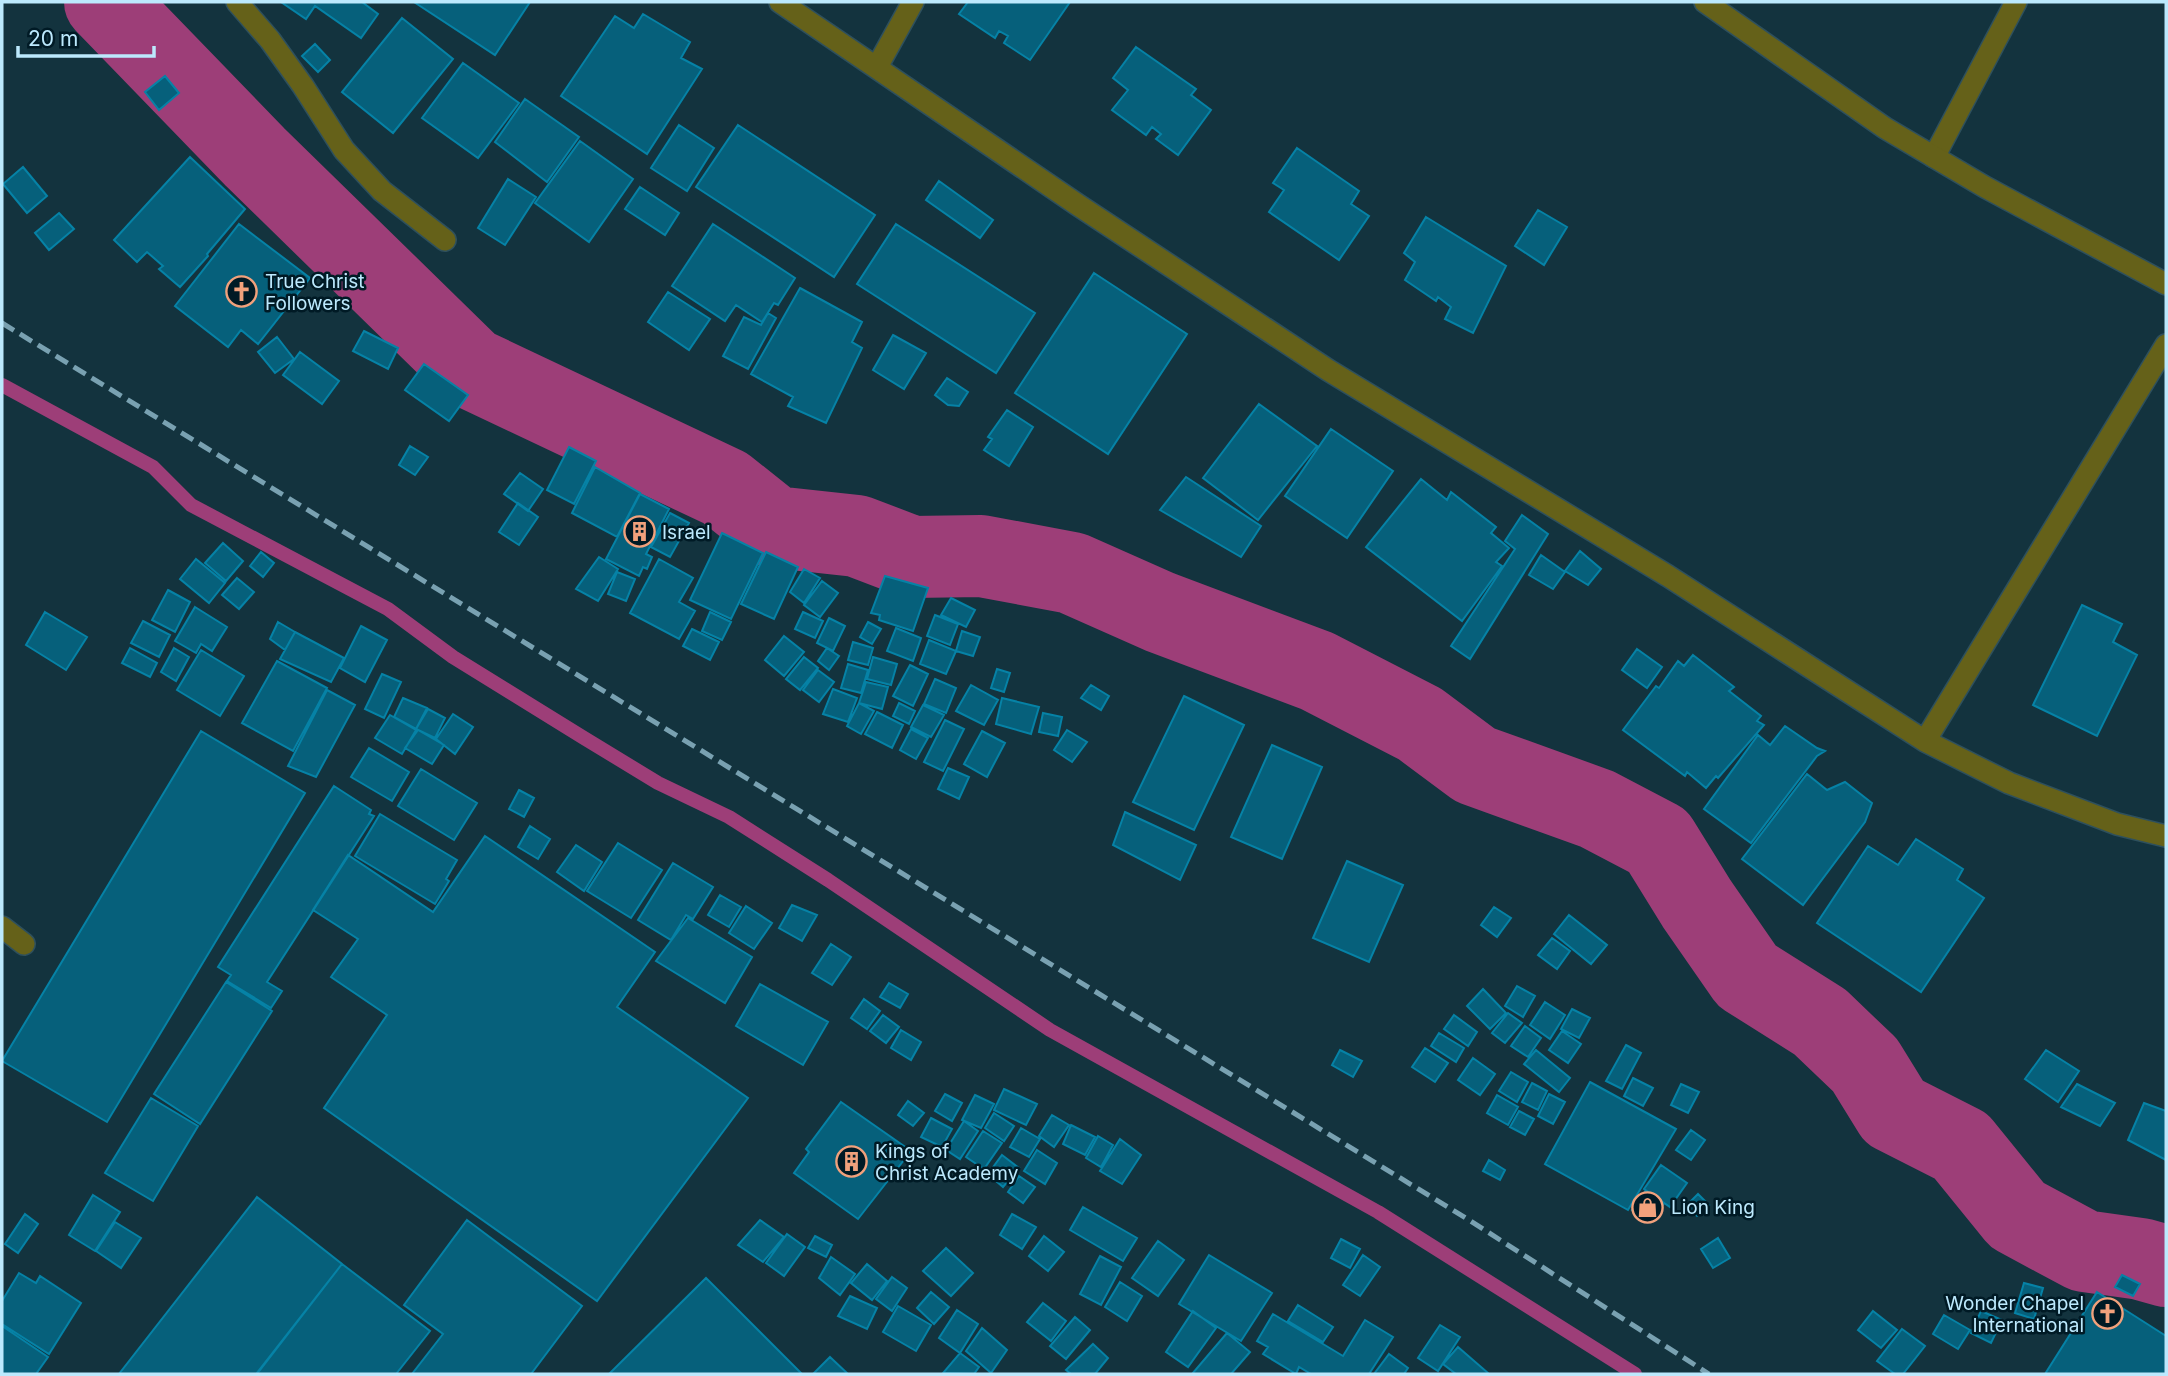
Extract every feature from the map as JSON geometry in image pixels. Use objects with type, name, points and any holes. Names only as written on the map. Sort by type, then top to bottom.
[{"type":"street","points":[[237,2],[270,40],[344,150],[382,191],[445,240]]},
{"type":"street","points":[[780,2],[1078,205],[1328,370],[1668,576],[1925,741],[2009,783],[2117,824],[2166,836]]},
{"type":"street","points":[[877,67],[914,2]]},
{"type":"street","points":[[1705,2],[1885,128],[1985,187],[2166,284]]},
{"type":"street","points":[[1934,157],[2016,2]]},
{"type":"street","points":[[1925,741],[2166,345]]},
{"type":"street","points":[[2,927],[24,944]]},
{"type":"building","points":[[281,2],[362,2],[378,14],[361,38],[315,6],[306,19]]},
{"type":"building","points":[[414,2],[530,2],[495,55]]},
{"type":"building","points":[[968,2],[1070,2],[1030,60],[1004,43],[1008,36],[999,31],[995,38],[959,14]]},
{"type":"building","points":[[643,14],[690,42],[681,58],[702,69],[647,154],[561,96],[615,16],[634,28]]},
{"type":"building","points":[[402,18],[453,59],[393,133],[342,92]]},
{"type":"building","points":[[315,44],[330,60],[318,72],[302,56]]},
{"type":"building","points":[[1136,47],[1196,89],[1191,95],[1211,110],[1178,155],[1156,139],[1161,134],[1152,127],[1146,135],[1112,110],[1128,90],[1113,78]]},
{"type":"building","points":[[463,63],[519,103],[478,158],[422,118]]},
{"type":"building","points":[[165,76],[179,93],[159,110],[145,92]]},
{"type":"building","points":[[525,99],[579,137],[547,182],[495,142]]},
{"type":"building","points":[[679,125],[714,148],[687,191],[651,168]]},
{"type":"building","points":[[738,125],[875,215],[834,277],[696,187]]},
{"type":"building","points":[[580,141],[633,179],[589,242],[535,203]]},
{"type":"building","points":[[1297,148],[1359,191],[1351,204],[1369,216],[1339,260],[1269,212],[1284,190],[1273,183]]},
{"type":"building","points":[[190,157],[245,209],[180,287],[159,269],[163,266],[147,252],[137,262],[114,240]]},
{"type":"building","points":[[23,167],[47,196],[27,213],[3,184]]},
{"type":"building","points":[[508,179],[536,197],[505,245],[478,228]]},
{"type":"building","points":[[939,181],[993,220],[980,238],[926,200]]},
{"type":"building","points":[[640,187],[679,213],[665,235],[625,209]]},
{"type":"building","points":[[1538,210],[1567,227],[1544,265],[1515,246]]},
{"type":"building","points":[[59,213],[74,229],[49,250],[35,233]]},
{"type":"building","points":[[1426,217],[1506,266],[1473,333],[1445,319],[1451,307],[1438,297],[1436,301],[1405,280],[1415,262],[1404,253]]},
{"type":"building","name":"True Christ Followers","points":[[239,224],[310,278],[258,344],[241,330],[228,347],[175,306]]},
{"type":"building","points":[[713,224],[795,278],[778,305],[774,303],[762,322],[736,305],[725,321],[672,286]]},
{"type":"building","points":[[896,224],[1035,313],[996,373],[857,284]]},
{"type":"building","points":[[1094,273],[1187,334],[1108,454],[1015,393]]},
{"type":"building","points":[[800,288],[862,322],[852,342],[862,348],[826,423],[788,406],[793,397],[751,374]]},
{"type":"building","points":[[668,292],[710,319],[689,350],[648,322]]},
{"type":"building","points":[[768,313],[776,318],[748,369],[723,356],[744,317],[761,325]]},
{"type":"building","points":[[364,331],[398,348],[388,369],[353,351]]},
{"type":"building","points":[[893,335],[926,353],[904,389],[873,370]]},
{"type":"building","points":[[277,337],[294,359],[275,373],[258,352]]},
{"type":"building","points":[[300,352],[339,381],[322,404],[283,375]]},
{"type":"building","points":[[424,364],[468,395],[449,421],[405,390]]},
{"type":"building","points":[[947,378],[968,392],[959,406],[948,405],[935,395]]},
{"type":"building","points":[[1259,404],[1317,446],[1258,520],[1203,478]]},
{"type":"building","points":[[1007,410],[1033,427],[1009,466],[984,450],[992,439],[988,437]]},
{"type":"building","points":[[1331,429],[1393,471],[1347,538],[1285,496]]},
{"type":"building","points":[[410,446],[428,457],[415,475],[399,465]]},
{"type":"building","points":[[569,447],[596,461],[574,504],[547,490]]},
{"type":"building","name":"Israel","points":[[595,467],[640,493],[617,537],[572,513]]},
{"type":"building","points":[[520,473],[543,489],[528,511],[504,494]]},
{"type":"building","points":[[1186,477],[1261,526],[1241,557],[1160,510]]},
{"type":"building","points":[[1421,479],[1447,500],[1451,492],[1496,527],[1491,533],[1509,548],[1496,562],[1502,566],[1462,621],[1366,547]]},
{"type":"building","name":"Israel","points":[[640,494],[669,509],[646,554],[652,557],[647,569],[643,567],[639,576],[606,559]]},
{"type":"building","points":[[518,503],[538,517],[519,545],[499,532]]},
{"type":"building","points":[[670,513],[689,523],[670,557],[651,547]]},
{"type":"building","points":[[1522,515],[1548,534],[1470,659],[1451,646],[1515,549],[1505,541]]},
{"type":"building","points":[[722,533],[763,553],[731,619],[690,600]]},
{"type":"building","points":[[223,543],[243,561],[226,581],[205,563]]},
{"type":"building","points":[[1580,551],[1601,569],[1588,585],[1565,571]]},
{"type":"building","points":[[261,552],[274,563],[263,577],[250,566]]},
{"type":"building","points":[[766,552],[798,567],[774,619],[741,604]]},
{"type":"building","points":[[1541,555],[1565,572],[1553,589],[1529,575]]},
{"type":"building","points":[[599,557],[618,569],[598,601],[576,589]]},
{"type":"building","points":[[196,559],[225,583],[209,603],[180,579]]},
{"type":"building","points":[[659,559],[693,578],[679,602],[695,611],[679,639],[630,613]]},
{"type":"building","points":[[804,569],[820,578],[804,603],[790,592]]},
{"type":"building","points":[[617,572],[635,579],[626,601],[608,594]]},
{"type":"building","points":[[885,576],[928,588],[913,631],[879,620],[880,615],[871,613]]},
{"type":"building","points":[[237,578],[254,592],[239,609],[222,595]]},
{"type":"building","points":[[822,581],[838,593],[820,617],[804,605]]},
{"type":"building","points":[[168,590],[190,602],[175,632],[152,620]]},
{"type":"building","points":[[951,598],[975,610],[966,627],[941,615]]},
{"type":"building","points":[[2082,605],[2122,624],[2113,642],[2137,655],[2097,736],[2033,705]]},
{"type":"building","points":[[195,607],[227,627],[212,651],[201,644],[196,653],[175,641]]},
{"type":"building","points":[[45,612],[87,637],[66,670],[26,645]]},
{"type":"building","points":[[710,612],[731,622],[722,640],[702,631]]},
{"type":"building","points":[[803,612],[823,621],[815,638],[795,629]]},
{"type":"building","points":[[935,615],[958,624],[950,645],[927,636]]},
{"type":"building","points":[[829,618],[845,626],[833,651],[817,643]]},
{"type":"building","points":[[143,621],[170,635],[159,657],[131,643]]},
{"type":"building","points":[[278,622],[295,632],[285,650],[270,639]]},
{"type":"building","points":[[868,622],[881,629],[872,644],[860,637]]},
{"type":"building","points":[[361,626],[387,640],[365,682],[340,668]]},
{"type":"building","points":[[896,628],[921,638],[913,661],[887,651]]},
{"type":"building","points":[[692,629],[719,642],[710,660],[683,646]]},
{"type":"building","points":[[962,631],[980,637],[973,656],[956,651]]},
{"type":"building","points":[[295,632],[344,658],[331,682],[280,659]]},
{"type":"building","points":[[784,636],[804,652],[784,676],[765,660]]},
{"type":"building","points":[[929,640],[956,651],[946,674],[920,664]]},
{"type":"building","points":[[853,642],[873,648],[868,665],[848,660]]},
{"type":"building","points":[[130,648],[157,663],[150,677],[122,663]]},
{"type":"building","points":[[174,648],[189,657],[176,681],[161,672]]},
{"type":"building","points":[[827,648],[839,656],[829,670],[818,661]]},
{"type":"building","points":[[1637,649],[1662,667],[1647,688],[1622,670]]},
{"type":"building","points":[[201,650],[244,676],[220,716],[177,690]]},
{"type":"building","points":[[1693,655],[1734,687],[1729,691],[1761,716],[1757,721],[1764,725],[1706,788],[1687,772],[1685,776],[1623,730],[1678,661],[1684,666]]},
{"type":"building","points":[[804,657],[818,668],[800,690],[786,679]]},
{"type":"building","points":[[873,657],[897,664],[891,685],[867,679]]},
{"type":"building","points":[[277,661],[327,688],[293,751],[242,723]]},
{"type":"building","points":[[848,664],[868,670],[861,693],[841,688]]},
{"type":"building","points":[[910,665],[928,674],[913,706],[893,696]]},
{"type":"building","points":[[997,669],[1010,673],[1004,692],[991,688]]},
{"type":"building","points":[[818,670],[834,682],[819,702],[803,690]]},
{"type":"building","points":[[382,674],[401,682],[384,718],[365,709]]},
{"type":"building","points":[[935,679],[956,688],[946,713],[924,704]]},
{"type":"building","points":[[866,682],[888,687],[882,709],[859,703]]},
{"type":"building","points":[[971,685],[998,700],[984,725],[956,711]]},
{"type":"building","points":[[1091,685],[1109,696],[1101,710],[1081,698]]},
{"type":"building","points":[[833,689],[857,698],[848,722],[823,714]]},
{"type":"building","points":[[327,690],[355,705],[316,777],[288,766]]},
{"type":"building","points":[[1184,696],[1244,725],[1194,830],[1133,802]]},
{"type":"building","points":[[403,698],[427,708],[416,729],[394,717]]},
{"type":"building","points":[[1002,698],[1039,707],[1031,734],[996,724]]},
{"type":"building","points":[[859,703],[874,711],[861,734],[847,726]]},
{"type":"building","points":[[899,703],[915,711],[909,724],[893,716]]},
{"type":"building","points":[[923,705],[944,715],[931,737],[911,727]]},
{"type":"building","points":[[428,709],[445,718],[435,738],[416,729]]},
{"type":"building","points":[[877,712],[903,725],[892,748],[865,734]]},
{"type":"building","points":[[1043,713],[1062,717],[1058,736],[1039,732]]},
{"type":"building","points":[[453,714],[473,727],[455,754],[436,739]]},
{"type":"building","points":[[390,715],[416,730],[402,754],[375,738]]},
{"type":"building","points":[[945,720],[964,729],[943,771],[924,762]]},
{"type":"building","points":[[1785,726],[1825,751],[1817,756],[1751,843],[1704,809],[1758,735],[1770,745]]},
{"type":"building","points":[[911,729],[928,738],[916,759],[900,750]]},
{"type":"building","points":[[418,730],[444,745],[432,764],[405,748]]},
{"type":"building","points":[[1067,730],[1087,742],[1072,762],[1054,750]]},
{"type":"building","points":[[201,731],[305,793],[107,1122],[2,1061]]},
{"type":"building","points":[[982,731],[1005,743],[987,777],[964,764]]},
{"type":"building","points":[[1272,745],[1322,767],[1282,859],[1231,837]]},
{"type":"building","points":[[369,748],[409,772],[392,801],[351,777]]},
{"type":"building","points":[[948,768],[969,777],[959,799],[938,789]]},
{"type":"building","points":[[421,769],[477,803],[454,840],[398,806]]},
{"type":"building","points":[[1807,774],[1827,790],[1845,782],[1872,803],[1865,822],[1803,905],[1742,859]]},
{"type":"building","points":[[334,786],[371,810],[369,814],[374,816],[267,982],[282,991],[271,1008],[227,981],[231,975],[218,967]]},
{"type":"building","points":[[519,790],[534,798],[524,817],[509,809]]},
{"type":"building","points":[[1125,812],[1196,845],[1180,880],[1113,845]]},
{"type":"building","points":[[380,814],[457,860],[446,879],[449,881],[435,904],[355,856]]},
{"type":"building","points":[[530,826],[550,839],[538,859],[518,847]]},
{"type":"building","points":[[485,836],[655,952],[617,1007],[748,1098],[597,1301],[324,1108],[387,1015],[331,977],[358,939],[313,910],[348,855],[433,912]]},
{"type":"building","points":[[1916,839],[1963,869],[1957,880],[1984,898],[1921,992],[1817,923],[1868,846],[1898,865]]},
{"type":"building","points":[[618,843],[662,870],[631,918],[587,891]]},
{"type":"building","points":[[576,845],[602,862],[584,891],[557,872]]},
{"type":"building","points":[[1347,861],[1403,885],[1369,962],[1313,938]]},
{"type":"building","points":[[673,863],[713,887],[693,919],[686,915],[671,940],[638,920]]},
{"type":"building","points":[[720,895],[741,907],[729,927],[708,915]]},
{"type":"building","points":[[792,905],[817,915],[802,941],[779,928]]},
{"type":"building","points":[[746,906],[772,923],[754,949],[729,933]]},
{"type":"building","points":[[1494,907],[1511,918],[1497,937],[1481,925]]},
{"type":"building","points":[[1569,915],[1607,945],[1591,964],[1554,934]]},
{"type":"building","points":[[688,918],[752,957],[725,1003],[656,961]]},
{"type":"building","points":[[1552,938],[1570,951],[1557,969],[1538,955]]},
{"type":"building","points":[[831,944],[851,957],[832,985],[812,973]]},
{"type":"building","points":[[226,982],[272,1011],[200,1124],[154,1094]]},
{"type":"building","points":[[889,983],[908,994],[900,1008],[880,997]]},
{"type":"building","points":[[760,984],[828,1022],[803,1065],[736,1026]]},
{"type":"building","points":[[1517,986],[1535,996],[1523,1017],[1505,1006]]},
{"type":"building","points":[[1483,989],[1506,1013],[1490,1029],[1467,1006]]},
{"type":"building","points":[[864,999],[880,1011],[867,1029],[851,1018]]},
{"type":"building","points":[[1545,1002],[1565,1015],[1550,1039],[1530,1025]]},
{"type":"building","points":[[1572,1009],[1590,1018],[1579,1038],[1561,1029]]},
{"type":"building","points":[[1508,1013],[1522,1023],[1505,1043],[1492,1033]]},
{"type":"building","points":[[883,1015],[899,1027],[886,1043],[870,1031]]},
{"type":"building","points":[[1454,1015],[1477,1032],[1468,1046],[1444,1029]]},
{"type":"building","points":[[1525,1026],[1541,1038],[1528,1057],[1511,1046]]},
{"type":"building","points":[[901,1030],[921,1042],[911,1060],[891,1048]]},
{"type":"building","points":[[1562,1031],[1581,1044],[1568,1063],[1549,1050]]},
{"type":"building","points":[[1439,1033],[1464,1048],[1456,1062],[1431,1046]]},
{"type":"building","points":[[1626,1045],[1641,1053],[1622,1089],[1606,1081]]},
{"type":"building","points":[[1425,1048],[1448,1063],[1435,1082],[1412,1067]]},
{"type":"building","points":[[1340,1050],[1362,1061],[1353,1077],[1332,1065]]},
{"type":"building","points":[[1536,1050],[1570,1078],[1559,1092],[1524,1064]]},
{"type":"building","points":[[2046,1050],[2079,1071],[2058,1102],[2025,1079]]},
{"type":"building","points":[[1473,1058],[1495,1074],[1480,1095],[1458,1080]]},
{"type":"building","points":[[1511,1072],[1528,1082],[1517,1102],[1499,1091]]},
{"type":"building","points":[[1633,1078],[1653,1088],[1643,1106],[1624,1096]]},
{"type":"building","points":[[1590,1082],[1676,1129],[1628,1210],[1545,1164]]},
{"type":"building","points":[[1532,1083],[1547,1091],[1538,1110],[1522,1102]]},
{"type":"building","points":[[1681,1084],[1699,1092],[1688,1113],[1671,1105]]},
{"type":"building","points":[[2077,1084],[2115,1103],[2100,1126],[2061,1107]]},
{"type":"building","points":[[1004,1089],[1037,1104],[1026,1125],[994,1110]]},
{"type":"building","points":[[945,1094],[962,1103],[952,1121],[935,1111]]},
{"type":"building","points":[[1549,1094],[1565,1102],[1553,1124],[1538,1116]]},
{"type":"building","points":[[975,1095],[994,1104],[981,1128],[962,1120]]},
{"type":"building","points":[[1497,1095],[1518,1107],[1508,1125],[1487,1113]]},
{"type":"building","points":[[151,1098],[198,1126],[153,1201],[105,1173]]},
{"type":"building","points":[[908,1101],[924,1113],[913,1126],[898,1115]]},
{"type":"building","name":"Kings of Christ Academy","points":[[841,1102],[911,1151],[858,1219],[794,1173],[809,1152],[806,1149]]},
{"type":"building","points":[[2144,1103],[2166,1111],[2166,1160],[2128,1140]]},
{"type":"building","points":[[1519,1111],[1534,1119],[1525,1135],[1510,1127]]},
{"type":"building","points":[[994,1113],[1014,1126],[1004,1141],[985,1128]]},
{"type":"building","points":[[1052,1115],[1069,1125],[1054,1147],[1039,1136]]},
{"type":"building","points":[[931,1118],[952,1129],[942,1147],[921,1137]]},
{"type":"building","points":[[964,1121],[978,1131],[960,1159],[946,1150]]},
{"type":"building","points":[[1071,1125],[1095,1137],[1085,1155],[1063,1144]]},
{"type":"building","points":[[1021,1128],[1040,1139],[1029,1157],[1010,1147]]},
{"type":"building","points":[[1691,1130],[1705,1140],[1691,1160],[1676,1150]]},
{"type":"building","points":[[983,1131],[1002,1143],[984,1169],[966,1157]]},
{"type":"building","points":[[1098,1136],[1113,1145],[1101,1167],[1086,1158]]},
{"type":"building","points":[[1120,1139],[1141,1155],[1122,1184],[1100,1171]]},
{"type":"building","points":[[1037,1150],[1057,1163],[1045,1184],[1024,1171]]},
{"type":"building","points":[[1002,1155],[1019,1168],[1003,1187],[988,1174]]},
{"type":"building","points":[[1489,1160],[1505,1170],[1500,1180],[1483,1171]]},
{"type":"building","points":[[1661,1165],[1687,1183],[1670,1207],[1644,1189]]},
{"type":"building","points":[[1019,1176],[1035,1187],[1023,1203],[1008,1192]]},
{"type":"building","name":"Lion King","points":[[1645,1192],[1663,1205],[1651,1222],[1632,1210]]},
{"type":"building","points":[[1698,1194],[1709,1205],[1697,1216],[1686,1206]]},
{"type":"building","points":[[93,1195],[120,1212],[95,1251],[69,1235]]},
{"type":"building","points":[[257,1197],[342,1264],[256,1374],[119,1374]]},
{"type":"building","points":[[1083,1207],[1137,1238],[1123,1261],[1070,1230]]},
{"type":"building","points":[[25,1214],[38,1224],[18,1253],[5,1244]]},
{"type":"building","points":[[1012,1214],[1036,1227],[1022,1249],[1000,1235]]},
{"type":"building","points":[[467,1220],[582,1306],[531,1374],[412,1374],[443,1334],[404,1305]]},
{"type":"building","points":[[760,1220],[784,1237],[763,1262],[738,1245]]},
{"type":"building","points":[[115,1222],[141,1238],[121,1268],[96,1251]]},
{"type":"building","points":[[787,1234],[805,1247],[784,1276],[766,1263]]},
{"type":"building","points":[[815,1236],[832,1245],[826,1257],[808,1248]]},
{"type":"building","points":[[1044,1236],[1064,1252],[1048,1271],[1029,1256]]},
{"type":"building","points":[[1718,1238],[1730,1258],[1713,1268],[1701,1249]]},
{"type":"building","points":[[1341,1239],[1360,1249],[1350,1268],[1331,1258]]},
{"type":"building","points":[[1158,1241],[1184,1260],[1158,1296],[1132,1278]]},
{"type":"building","points":[[946,1248],[973,1273],[951,1296],[923,1271]]},
{"type":"building","points":[[1209,1255],[1272,1293],[1241,1341],[1179,1304]]},
{"type":"building","points":[[1363,1255],[1380,1267],[1360,1296],[1343,1285]]},
{"type":"building","points":[[1100,1256],[1121,1267],[1101,1305],[1080,1294]]},
{"type":"building","points":[[831,1257],[855,1274],[840,1295],[819,1278]]},
{"type":"building","points":[[342,1264],[430,1331],[396,1374],[257,1374]]},
{"type":"building","points":[[867,1264],[887,1281],[872,1300],[851,1283]]},
{"type":"building","points":[[19,1273],[36,1283],[40,1276],[81,1303],[49,1354],[2,1324],[2,1301]]},
{"type":"building","points":[[2122,1275],[2140,1284],[2133,1296],[2115,1287]]},
{"type":"building","points":[[892,1277],[907,1288],[892,1311],[876,1299]]},
{"type":"building","points":[[706,1278],[802,1374],[609,1374]]},
{"type":"building","points":[[1120,1282],[1142,1296],[1127,1321],[1105,1307]]},
{"type":"building","points":[[2024,1283],[2043,1288],[2034,1319],[2015,1313]]},
{"type":"building","points":[[931,1292],[949,1307],[934,1324],[917,1308]]},
{"type":"building","name":"Wonder Chapel International","points":[[2097,1292],[2166,1336],[2166,1374],[2045,1374]]},
{"type":"building","points":[[850,1296],[877,1308],[867,1329],[838,1316]]},
{"type":"building","points":[[1043,1303],[1066,1321],[1051,1341],[1027,1322]]},
{"type":"building","points":[[1298,1305],[1333,1327],[1323,1342],[1288,1321]]},
{"type":"building","points":[[898,1306],[931,1325],[916,1351],[883,1332]]},
{"type":"building","points":[[957,1310],[978,1324],[960,1353],[939,1338]]},
{"type":"building","points":[[1193,1311],[1216,1328],[1188,1367],[1166,1352]]},
{"type":"building","points":[[1873,1311],[1897,1330],[1881,1348],[1858,1330]]},
{"type":"building","points":[[1981,1311],[2002,1320],[1991,1343],[1971,1333]]},
{"type":"building","points":[[1273,1314],[1343,1356],[1365,1320],[1393,1337],[1369,1374],[1311,1374],[1299,1367],[1296,1374],[1263,1354],[1268,1347],[1257,1341]]},
{"type":"building","points":[[1944,1315],[1970,1330],[1958,1349],[1933,1334]]},
{"type":"building","points":[[1075,1317],[1090,1330],[1066,1359],[1050,1346]]},
{"type":"building","points":[[1440,1325],[1460,1337],[1438,1371],[1418,1358]]},
{"type":"building","points":[[2,1326],[48,1357],[36,1374],[2,1374]]},
{"type":"building","points":[[982,1328],[1007,1350],[991,1373],[966,1351]]},
{"type":"building","points":[[1902,1329],[1925,1346],[1903,1374],[1895,1374],[1877,1361]]},
{"type":"building","points":[[1227,1333],[1250,1352],[1231,1374],[1192,1374]]},
{"type":"building","points":[[1093,1344],[1108,1358],[1095,1374],[1071,1374],[1066,1370]]},
{"type":"building","points":[[1458,1347],[1488,1373],[1456,1374],[1443,1364]]},
{"type":"building","points":[[960,1353],[979,1367],[974,1374],[943,1373]]},
{"type":"building","points":[[1389,1354],[1408,1368],[1404,1374],[1374,1374]]},
{"type":"building","points":[[830,1357],[848,1374],[813,1374]]},
{"type":"waterway","points":[[105,2],[255,157],[471,368],[725,488],[774,527],[857,536],[912,557],[981,556],[1072,573],[1160,612],[1317,671],[1420,724],[1475,765],[1597,809],[1658,841],[1697,904],[1747,976],[1820,1022],[1865,1065],[1894,1112],[1961,1146],[2017,1215],[2084,1251],[2141,1259],[2166,1266]]},
{"type":"waterway","points":[[2,385],[153,467],[191,505],[388,609],[453,657],[658,783],[729,817],[828,880],[1050,1030],[1378,1212],[1635,1374]]},
{"type":"railway","points":[[2,323],[1469,1220],[1709,1374]]},
{"type":"place","name":"True Christ Followers","points":[[242,292]]},
{"type":"place","name":"Israel","points":[[639,532]]},
{"type":"place","name":"Kings of Christ Academy","points":[[852,1162]]},
{"type":"place","name":"Lion King","points":[[1648,1207]]},
{"type":"place","name":"Wonder Chapel International","points":[[2107,1314]]}]
